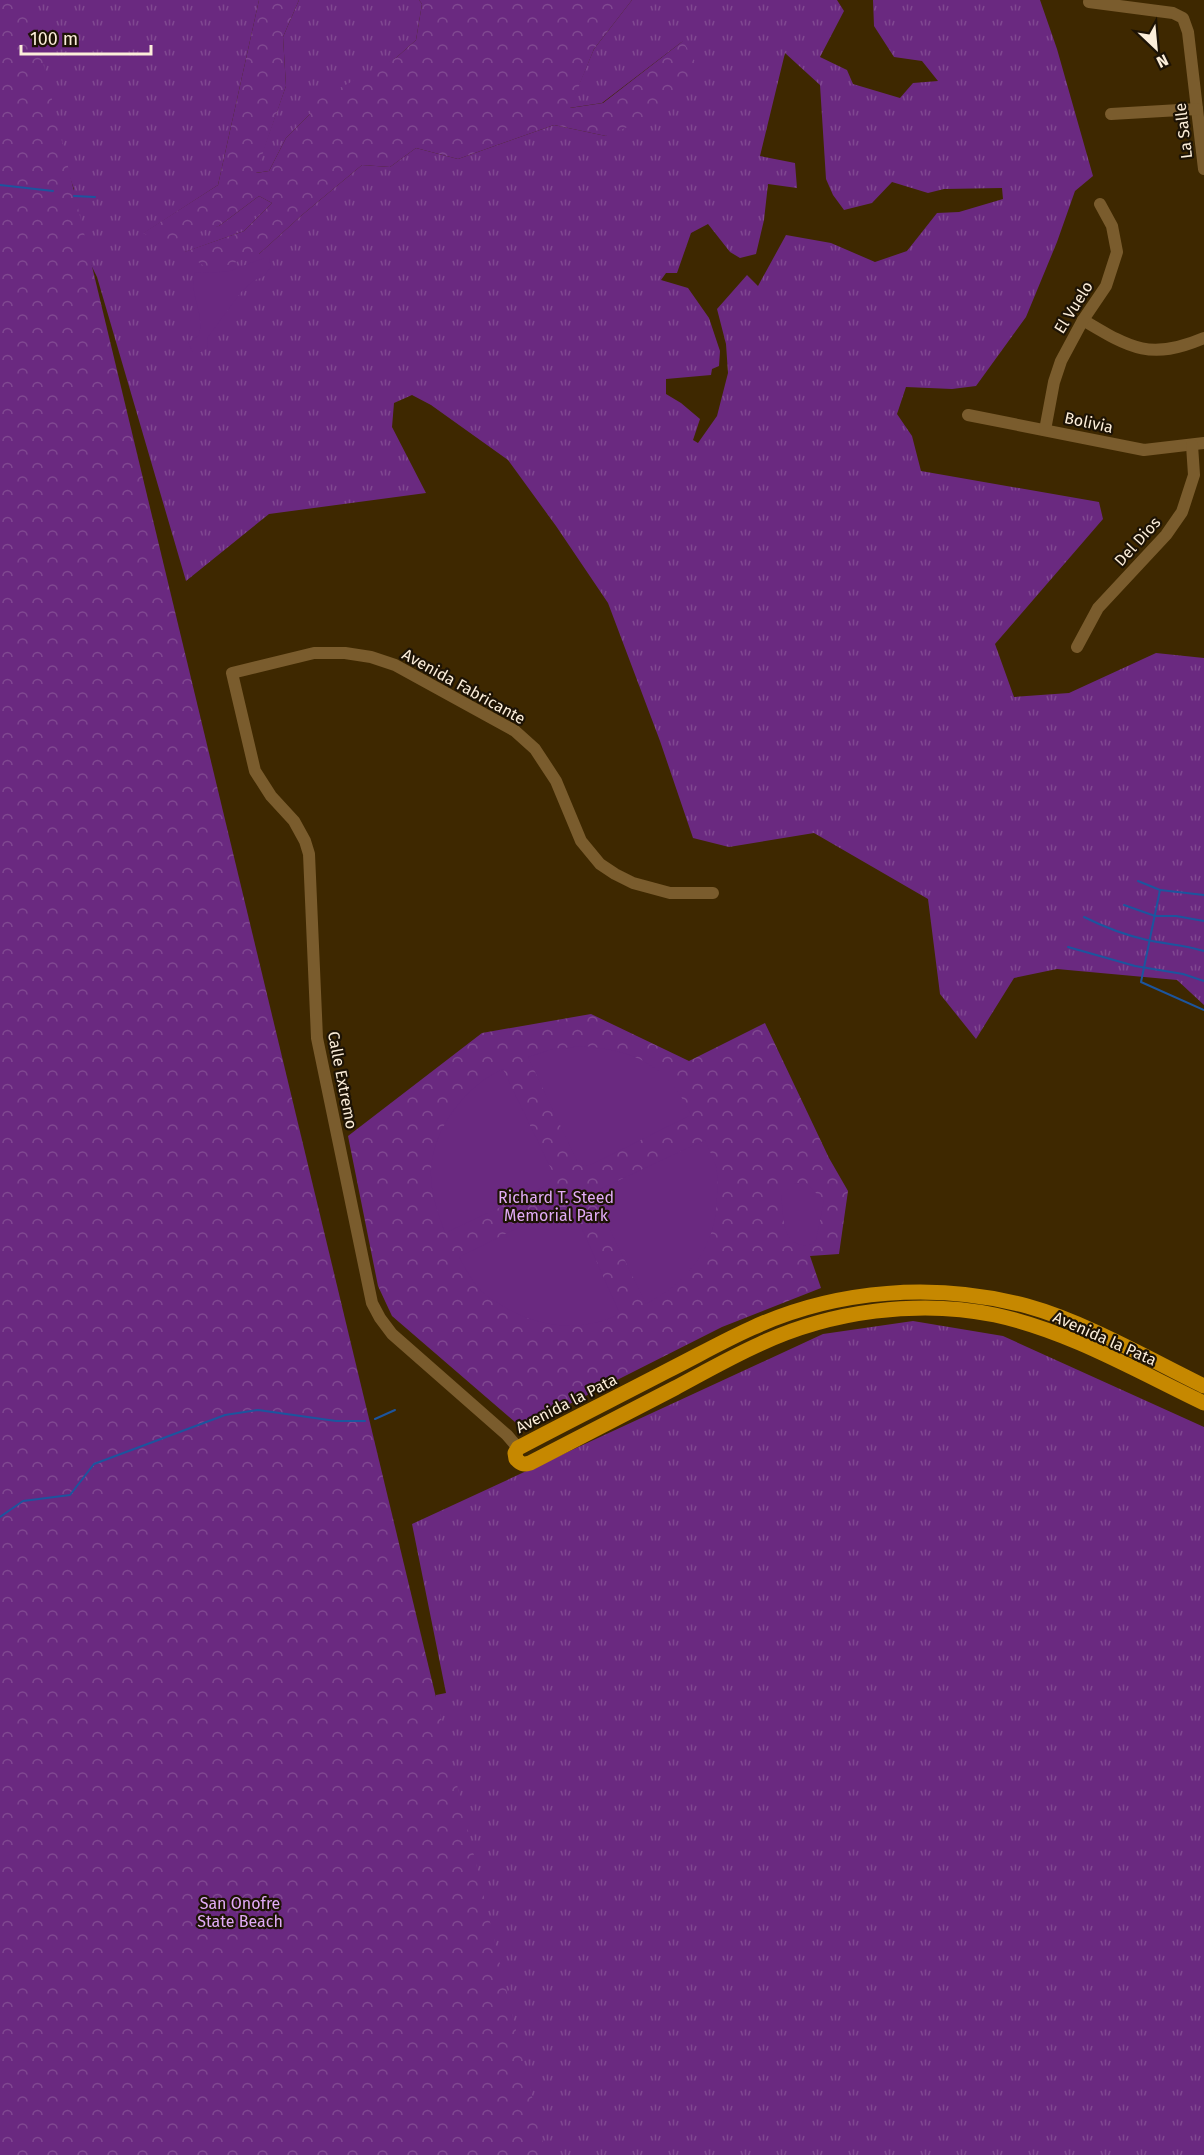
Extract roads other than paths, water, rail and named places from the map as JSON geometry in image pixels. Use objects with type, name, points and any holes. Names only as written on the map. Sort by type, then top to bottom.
[{"type":"main road","name":"Avenida la Pata","points":[[1204,1386],[1067,1319],[1027,1306],[978,1295],[920,1291],[855,1297],[800,1310],[752,1328],[518,1448],[515,1453],[516,1459],[524,1465],[530,1463],[761,1343],[806,1326],[864,1312],[927,1308],[994,1315],[1035,1326],[1080,1343],[1204,1404]]},
{"type":"street","name":"La Salle","points":[[1089,2],[1173,13],[1183,18],[1188,32],[1204,168]]},
{"type":"street","points":[[1111,114],[1197,109]]},
{"type":"street","name":"El Vuelo","points":[[1045,430],[1060,361],[1083,320],[1106,286],[1117,252],[1112,226],[1100,204]]},
{"type":"street","points":[[1083,320],[1120,342],[1152,350],[1175,348],[1204,338]]},
{"type":"street","name":"Bolivia","points":[[968,415],[1144,450],[1198,444]]},
{"type":"street","name":"Del Dios","points":[[1077,647],[1098,608],[1166,535],[1182,512],[1194,475],[1198,444]]},
{"type":"street","name":"Avenida Fabricante","points":[[232,673],[314,653],[345,652],[395,665],[516,731],[535,749],[556,781],[581,841],[600,864],[633,883],[670,893],[713,893]]},
{"type":"street","name":"Calle Extremo","points":[[232,673],[255,771],[271,796],[294,821],[309,854],[317,1038],[372,1303],[392,1334],[507,1435],[518,1448]]},
{"type":"waterway","points":[[0,185],[53,191]]},
{"type":"waterway","points":[[74,196],[95,197]]},
{"type":"waterway","points":[[1138,881],[1160,890],[1141,982],[1204,1010]]},
{"type":"waterway","points":[[1160,890],[1204,895]]},
{"type":"waterway","points":[[1124,905],[1155,916],[1176,916],[1204,921]]},
{"type":"waterway","points":[[1084,917],[1131,936],[1204,951]]},
{"type":"waterway","points":[[1068,947],[1135,966],[1183,974],[1204,981]]},
{"type":"waterway","points":[[0,1517],[23,1501],[70,1495],[94,1464],[225,1415],[258,1410],[336,1421],[365,1421]]},
{"type":"waterway","points":[[375,1419],[395,1410]]},
{"type":"park label","name":"Richard T. Steed Memorial Park","points":[[556,1206]]},
{"type":"park label","name":"San Onofre State Beach","points":[[240,1912]]}]
